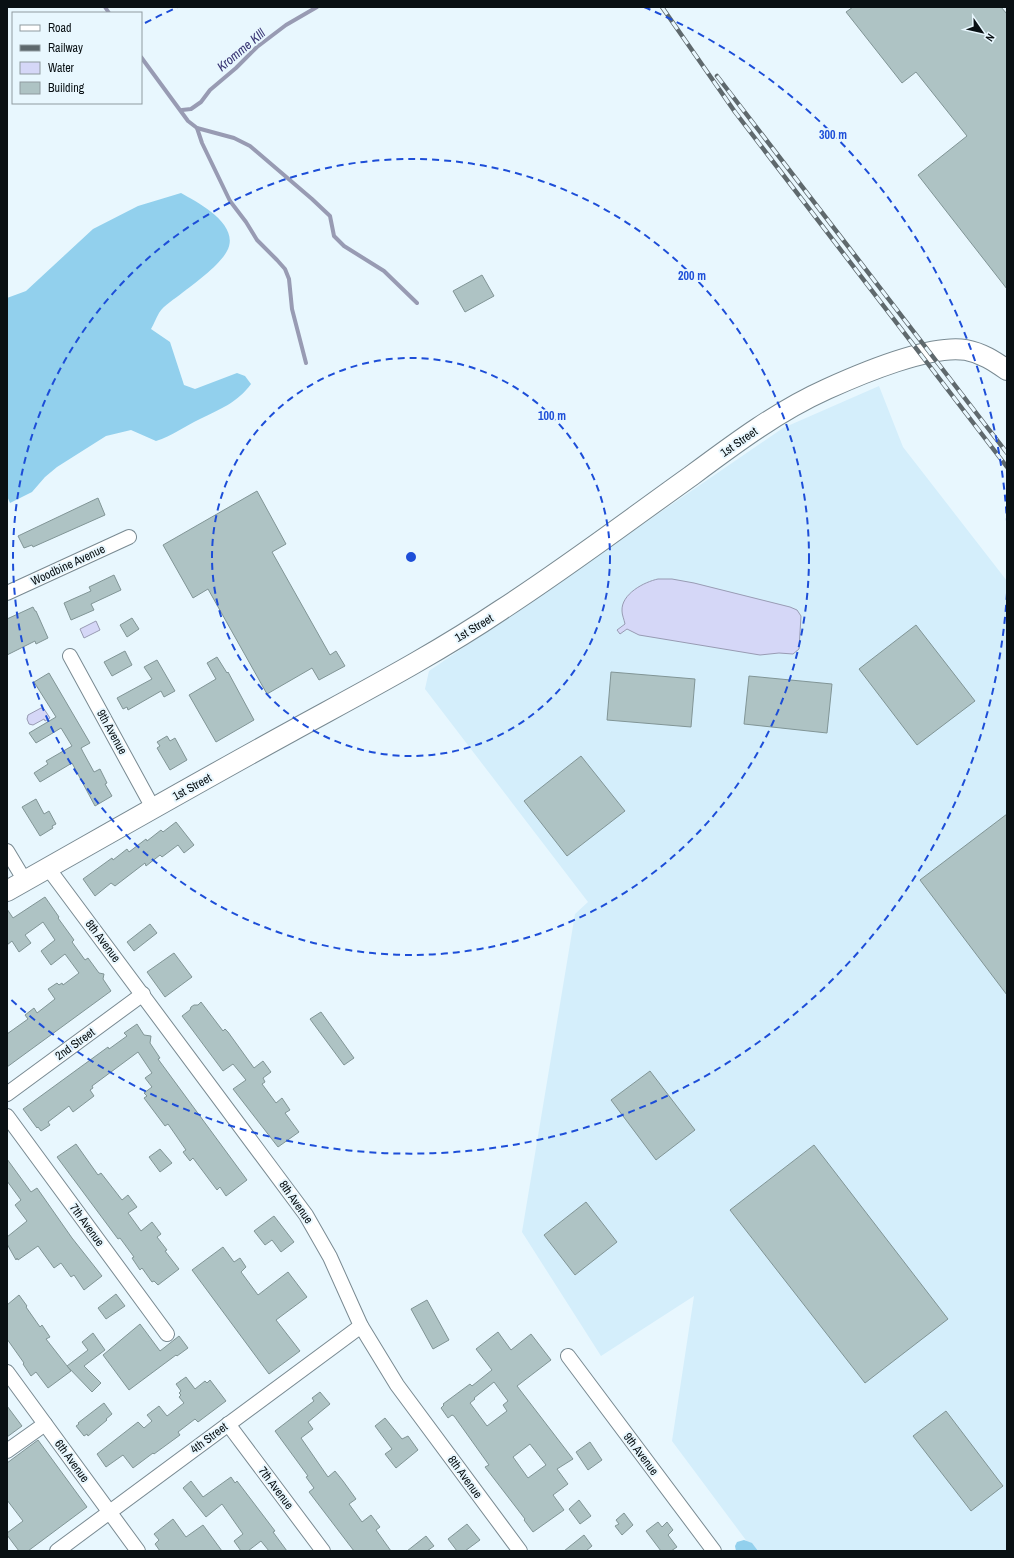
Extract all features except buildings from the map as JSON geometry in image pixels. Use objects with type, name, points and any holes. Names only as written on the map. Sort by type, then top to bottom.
[{"type":"street","name":"1st Street","points":[[7,891],[401,670],[491,617],[602,540],[732,446],[779,414],[811,397],[845,382],[899,362],[930,353],[957,349],[970,351],[990,359],[1007,370]]},
{"type":"street","name":"Woodbine Avenue","points":[[7,593],[129,537]]},
{"type":"street","name":"9th Avenue","points":[[70,656],[153,808]]},
{"type":"street","points":[[7,851],[25,881]]},
{"type":"street","name":"8th Avenue","points":[[48,868],[306,1215],[330,1257],[361,1326],[404,1394],[520,1551]]},
{"type":"street","name":"2nd Street","points":[[7,1094],[143,994]]},
{"type":"street","name":"7th Avenue","points":[[7,1116],[166,1334]]},
{"type":"street","name":"4th Street","points":[[57,1551],[361,1326]]},
{"type":"street","name":"9th Avenue","points":[[568,1356],[714,1551]]},
{"type":"street","name":"6th Avenue","points":[[7,1372],[138,1551]]},
{"type":"street","points":[[7,1452],[45,1424]]},
{"type":"street","name":"7th Avenue","points":[[228,1424],[323,1551]]},
{"type":"shaded area","points":[[181,193],[216,216],[228,232],[230,241],[227,251],[223,257],[213,268],[164,307],[159,313],[151,329],[170,342],[184,385],[195,389],[237,373],[245,376],[251,384],[246,391],[228,405],[162,439],[156,441],[131,430],[106,436],[57,467],[45,477],[32,492],[10,503],[7,496],[7,298],[26,291],[93,229],[138,206]]},
{"type":"shaded area","points":[[879,386],[903,447],[1007,581],[1007,1551],[754,1551],[672,1441],[694,1296],[601,1356],[522,1232],[575,914],[588,902],[425,689],[429,671],[783,428]]},
{"type":"shaded area","points":[[744,1540],[752,1543],[758,1551],[736,1551],[735,1546],[737,1542]]},
{"type":"water","points":[[658,579],[672,579],[694,583],[797,610],[801,616],[799,649],[793,654],[779,653],[760,655],[639,635],[627,629],[620,634],[617,630],[625,624],[622,611],[625,599],[640,586]]},
{"type":"water","points":[[96,621],[100,630],[84,638],[80,629]]},
{"type":"water","points":[[41,708],[44,709],[50,718],[45,721],[44,719],[33,725],[29,724],[27,719],[28,715]]},
{"type":"waterway","points":[[105,7],[108,12]]},
{"type":"waterway","name":"Kromme KIll","points":[[182,112],[182,110],[191,109],[201,102],[210,90],[236,68],[257,47],[286,25],[317,7]]},
{"type":"waterway","points":[[142,58],[188,121],[197,128],[202,143],[230,201],[246,222],[257,240],[285,269],[289,279],[292,309],[306,363]]},
{"type":"waterway","points":[[197,128],[234,138],[250,146],[330,216],[334,236],[344,246],[384,271],[417,303]]},
{"type":"railway","points":[[662,7],[735,112],[1007,467]]},
{"type":"railway","points":[[717,76],[1007,453]]}]
